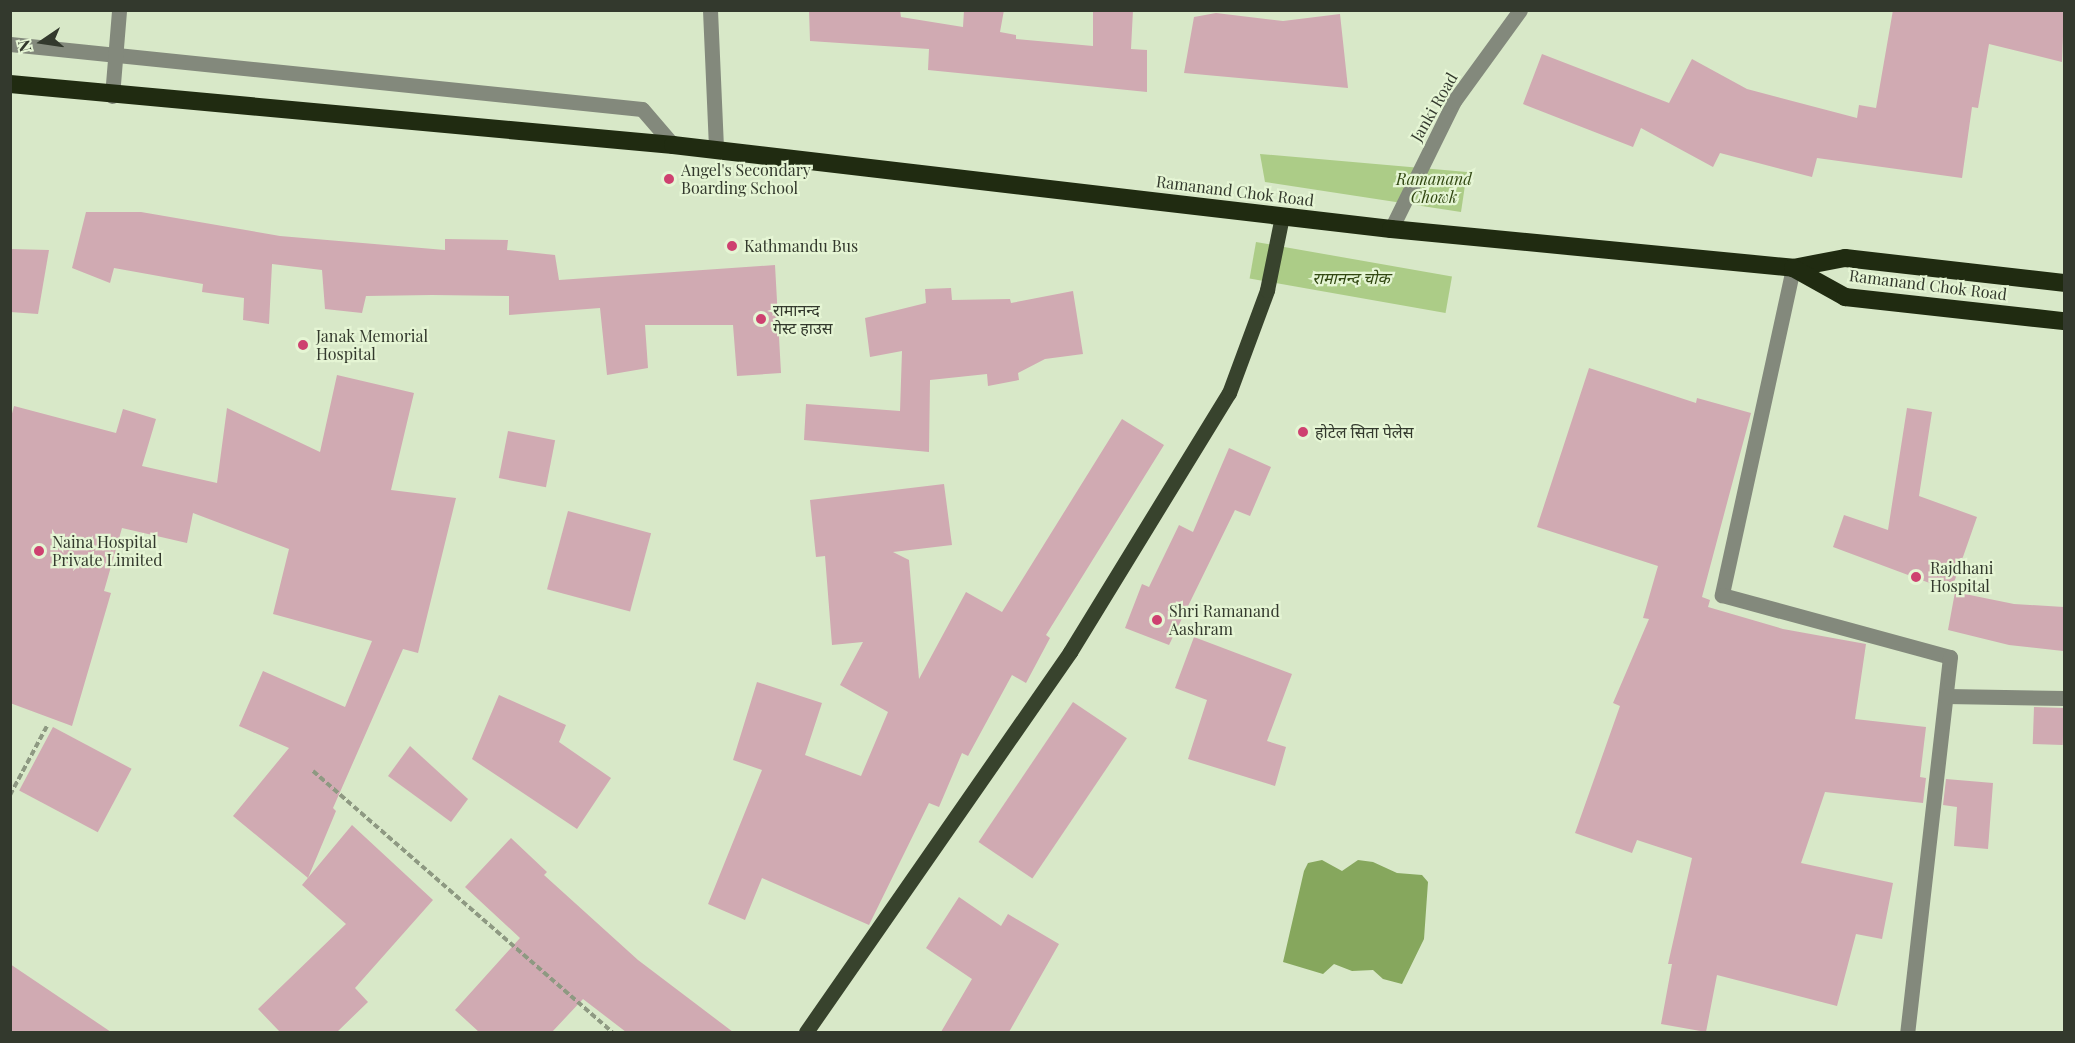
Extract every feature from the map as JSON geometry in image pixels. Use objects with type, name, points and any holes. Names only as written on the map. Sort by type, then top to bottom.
[{"type":"highway","name":"Ramanand Chok Road","points":[[10,84],[112,96],[673,145],[1391,229],[1793,268],[1845,258],[2064,283]]},
{"type":"highway","name":"Ramanand Chok Road","points":[[1793,268],[1845,297],[2064,321]]},
{"type":"main road","points":[[806,1032],[1070,652],[1228,393],[1267,290],[1282,216]]},
{"type":"street","points":[[112,96],[119,10]]},
{"type":"street","points":[[710,10],[716,150]]},
{"type":"street","name":"Janki Road","points":[[1391,229],[1454,102],[1520,10]]},
{"type":"street","points":[[10,44],[642,109],[673,145]]},
{"type":"street","points":[[1793,268],[1722,595],[1950,657],[1907,1032]]},
{"type":"street","points":[[1946,696],[2064,698]]},
{"type":"path","points":[[10,795],[47,726]]},
{"type":"path","points":[[313,771],[612,1032]]},
{"type":"green space","name":"Ramanand Chowk","points":[[1260,154],[1467,172],[1461,212],[1265,182]]},
{"type":"green space","name":"रामानन्द चोक","points":[[1256,242],[1452,277],[1446,313],[1250,278]]},
{"type":"shaded area","points":[[1322,860],[1342,871],[1358,860],[1373,862],[1397,873],[1422,875],[1428,882],[1424,939],[1402,984],[1383,979],[1373,970],[1352,971],[1334,964],[1323,974],[1283,962],[1304,871],[1308,863]]},
{"type":"building","points":[[809,10],[900,10],[901,17],[963,27],[964,10],[1004,10],[1000,32],[1016,35],[1016,39],[1093,46],[1093,10],[1133,10],[1131,49],[1147,50],[1147,92],[928,70],[929,49],[810,41]]},
{"type":"building","points":[[1893,10],[2064,10],[2062,62],[1989,44],[1978,108],[1972,107],[1962,178],[1817,158],[1812,177],[1720,153],[1713,167],[1641,128],[1633,147],[1523,104],[1542,54],[1669,103],[1692,59],[1747,89],[1857,118],[1859,105],[1876,108]]},
{"type":"building","points":[[1216,13],[1283,21],[1340,14],[1348,88],[1184,73],[1194,17]]},
{"type":"building","points":[[86,212],[141,212],[280,236],[445,250],[445,239],[508,240],[507,250],[555,255],[559,280],[775,265],[781,373],[737,376],[733,325],[645,325],[648,368],[607,375],[600,308],[509,315],[509,296],[432,295],[366,296],[362,313],[325,309],[322,270],[272,264],[269,324],[243,320],[244,298],[202,292],[203,284],[114,268],[110,283],[72,268]]},
{"type":"building","points":[[10,249],[49,250],[38,314],[10,312]]},
{"type":"building","points":[[951,288],[952,300],[1010,299],[1011,303],[1073,291],[1083,354],[1045,359],[1018,373],[1019,380],[988,386],[987,374],[930,380],[929,452],[804,440],[806,404],[900,411],[902,351],[870,357],[865,318],[926,303],[925,289]]},
{"type":"building","points":[[1589,368],[1696,403],[1697,398],[1751,413],[1702,597],[1710,600],[1708,607],[1783,629],[1866,644],[1855,719],[1926,727],[1920,777],[1926,778],[1923,803],[1825,792],[1801,863],[1893,883],[1882,939],[1856,934],[1837,1006],[1717,975],[1706,1032],[1661,1024],[1672,964],[1668,964],[1692,858],[1637,840],[1632,853],[1575,833],[1620,706],[1613,703],[1649,619],[1643,618],[1658,566],[1537,527]]},
{"type":"building","points":[[337,375],[414,393],[391,490],[456,498],[418,653],[403,649],[333,808],[336,811],[308,878],[233,816],[289,748],[239,726],[263,671],[345,707],[372,641],[273,614],[289,549],[193,513],[187,543],[122,528],[104,591],[111,593],[72,726],[10,703],[10,421],[14,406],[116,433],[123,409],[156,419],[142,466],[217,483],[227,408],[320,452]]},
{"type":"building","points":[[1907,408],[1932,412],[1919,496],[1977,517],[1951,591],[1833,547],[1844,515],[1888,530]]},
{"type":"building","points":[[1122,419],[1164,445],[1046,635],[1050,638],[1026,683],[1012,675],[968,756],[962,753],[939,807],[929,803],[869,925],[762,878],[745,920],[708,904],[762,770],[733,760],[757,682],[822,703],[805,755],[861,776],[888,712],[840,685],[863,642],[832,645],[825,556],[816,557],[810,500],[944,484],[952,545],[893,552],[909,560],[919,679],[966,592],[1002,612]]},
{"type":"building","points":[[508,431],[555,440],[546,487],[499,478]]},
{"type":"building","points":[[1229,448],[1271,467],[1250,516],[1235,510],[1169,645],[1125,628],[1142,584],[1149,587],[1179,525],[1193,532]]},
{"type":"building","points":[[568,511],[651,533],[630,611],[547,589]]},
{"type":"building","points":[[1955,592],[2014,604],[2064,607],[2063,651],[2009,645],[1948,630]]},
{"type":"building","points":[[1194,637],[1292,674],[1267,741],[1286,747],[1275,786],[1188,759],[1207,700],[1175,688]]},
{"type":"building","points":[[499,695],[566,725],[559,742],[611,778],[577,829],[472,759]]},
{"type":"building","points":[[1073,702],[1127,738],[1032,878],[978,842]]},
{"type":"building","points":[[2034,707],[2064,708],[2063,745],[2033,744]]},
{"type":"building","points":[[53,727],[132,769],[98,832],[19,791]]},
{"type":"building","points":[[410,746],[468,799],[451,822],[388,776]]},
{"type":"building","points":[[1946,779],[1993,783],[1988,849],[1954,846],[1957,807],[1943,805]]},
{"type":"building","points":[[352,825],[433,900],[355,988],[368,1002],[337,1032],[280,1032],[258,1009],[346,924],[302,885]]},
{"type":"building","points":[[511,838],[547,872],[544,875],[638,960],[733,1032],[626,1032],[583,999],[552,1032],[479,1032],[455,1010],[520,938],[465,887]]},
{"type":"building","points":[[959,897],[1001,926],[1008,914],[1059,944],[1009,1032],[941,1032],[972,979],[926,948]]},
{"type":"building","points":[[10,964],[111,1032],[10,1032]]},
{"type":"place","name":"Angel's Secondary Boarding School","points":[[669,179]]},
{"type":"place","name":"Kathmandu Bus","points":[[732,246]]},
{"type":"place","name":"रामानन्द गेस्ट हाउस","points":[[761,319]]},
{"type":"place","name":"Janak Memorial Hospital","points":[[303,345]]},
{"type":"place","name":"होटेल सिता पेलेस","points":[[1303,432]]},
{"type":"place","name":"Naina Hospital Private Limited","points":[[39,551]]},
{"type":"place","name":"Rajdhani Hospital","points":[[1916,577]]},
{"type":"place","name":"Shri Ramanand Aashram","points":[[1157,620]]}]
